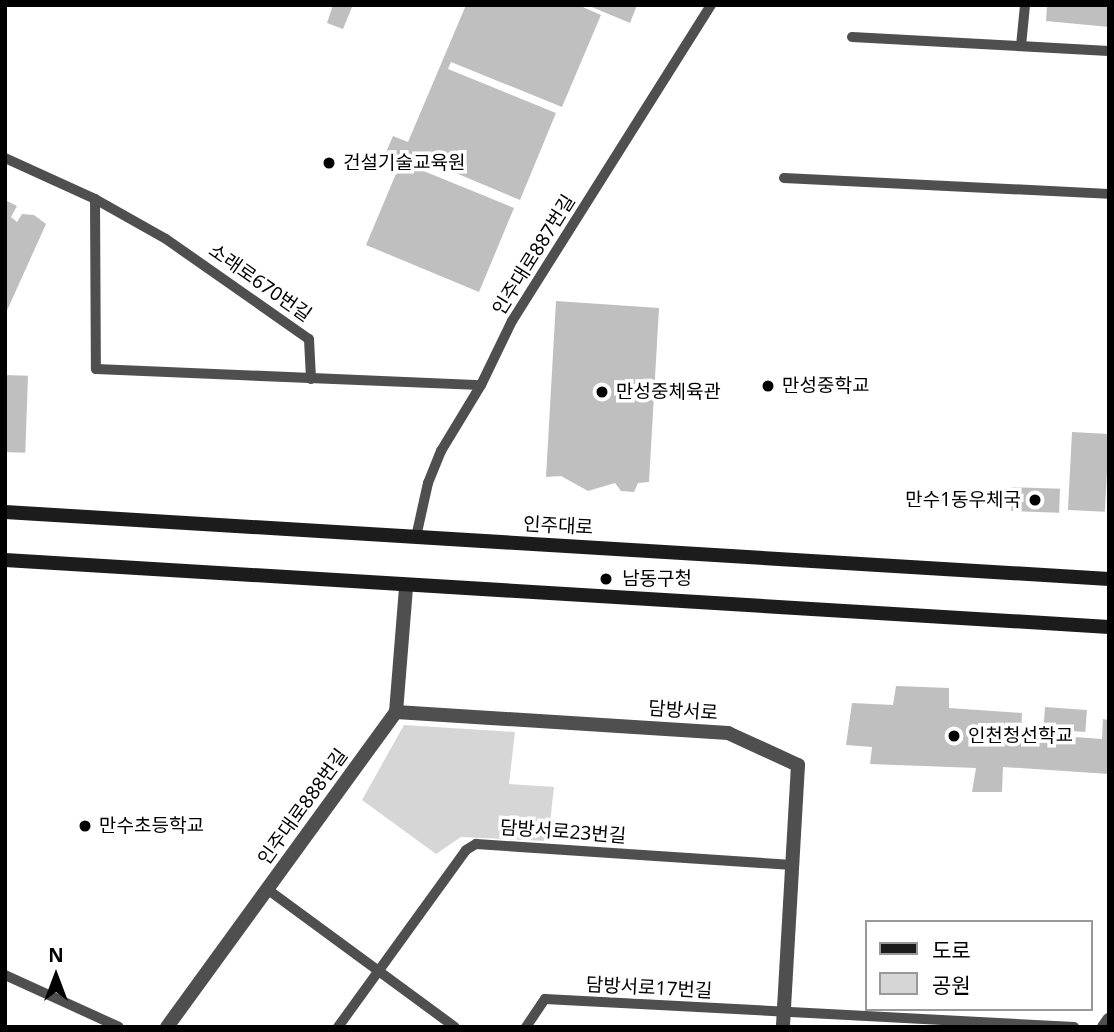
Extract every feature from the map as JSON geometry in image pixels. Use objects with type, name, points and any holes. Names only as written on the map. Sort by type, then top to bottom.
[{"type":"main road","name":"인주대로","points":[[5,512],[1109,579]]},
{"type":"main road","points":[[5,560],[406,587],[1109,627]]},
{"type":"street","points":[[396,712],[406,587]]},
{"type":"street","name":"담방서로","points":[[396,712],[728,733],[798,765],[784,1020]]},
{"type":"street","name":"인주대로888번길","points":[[167,1027],[396,712]]},
{"type":"street","points":[[1104,1027],[1109,1020]]},
{"type":"lane","name":"인주대로887번길","points":[[416,537],[428,483],[441,451],[481,385],[512,321],[712,5]]},
{"type":"lane","points":[[1021,46],[1025,5]]},
{"type":"lane","points":[[852,37],[1109,51]]},
{"type":"lane","name":"소래로670번길","points":[[5,158],[95,199],[166,240],[309,339],[311,379]]},
{"type":"lane","points":[[784,178],[1109,194]]},
{"type":"lane","points":[[95,199],[96,369],[481,385]]},
{"type":"lane","name":"담방서로23번길","points":[[338,1027],[466,850],[476,844],[792,865]]},
{"type":"lane","points":[[267,888],[455,1027]]},
{"type":"lane","points":[[5,975],[118,1027]]},
{"type":"lane","name":"담방서로17번길","points":[[526,1027],[545,999],[784,1020]]},
{"type":"lane","points":[[784,1020],[1074,1027]]},
{"type":"green space","points":[[404,725],[515,732],[509,784],[554,787],[548,841],[461,837],[436,854],[362,800]]},
{"type":"building","points":[[333,5],[352,7],[343,29],[327,23]]},
{"type":"building","points":[[466,5],[578,5],[601,15],[562,107],[451,62],[448,69],[556,113],[520,200],[408,153],[404,163],[514,208],[479,292],[366,245],[398,169],[382,162],[393,136],[408,142]]},
{"type":"building","points":[[587,5],[637,5],[630,23]]},
{"type":"building","points":[[1047,5],[1109,5],[1109,27],[1046,21]]},
{"type":"building","points":[[5,200],[17,206],[11,217],[17,222],[22,214],[34,215],[46,224],[5,315]]},
{"type":"building","name":"만성중체육관","points":[[556,301],[659,308],[649,482],[638,483],[634,492],[621,491],[615,483],[588,491],[561,476],[546,477]]},
{"type":"building","points":[[5,375],[28,376],[25,453],[5,452]]},
{"type":"building","points":[[1072,432],[1109,434],[1105,512],[1068,510]]},
{"type":"building","name":"만수1동우체국","points":[[1012,487],[1060,489],[1059,513],[1011,511]]},
{"type":"building","name":"인천청선학교","points":[[896,686],[949,688],[949,708],[1022,713],[1021,733],[1102,739],[1103,719],[1109,720],[1109,774],[1003,767],[1002,792],[972,792],[976,768],[870,764],[872,747],[846,745],[852,703],[893,705]]},
{"type":"building","points":[[1045,707],[1087,710],[1085,732],[1043,729]]},
{"type":"place","name":"건설기술교육원","points":[[329,163]]},
{"type":"place","name":"만성중학교","points":[[768,386]]},
{"type":"place","name":"만성중체육관","points":[[602,392]]},
{"type":"place","name":"만수1동우체국","points":[[1035,500]]},
{"type":"place","name":"남동구청","points":[[606,579]]},
{"type":"place","name":"인천청선학교","points":[[954,736]]},
{"type":"place","name":"만수초등학교","points":[[85,826]]}]
